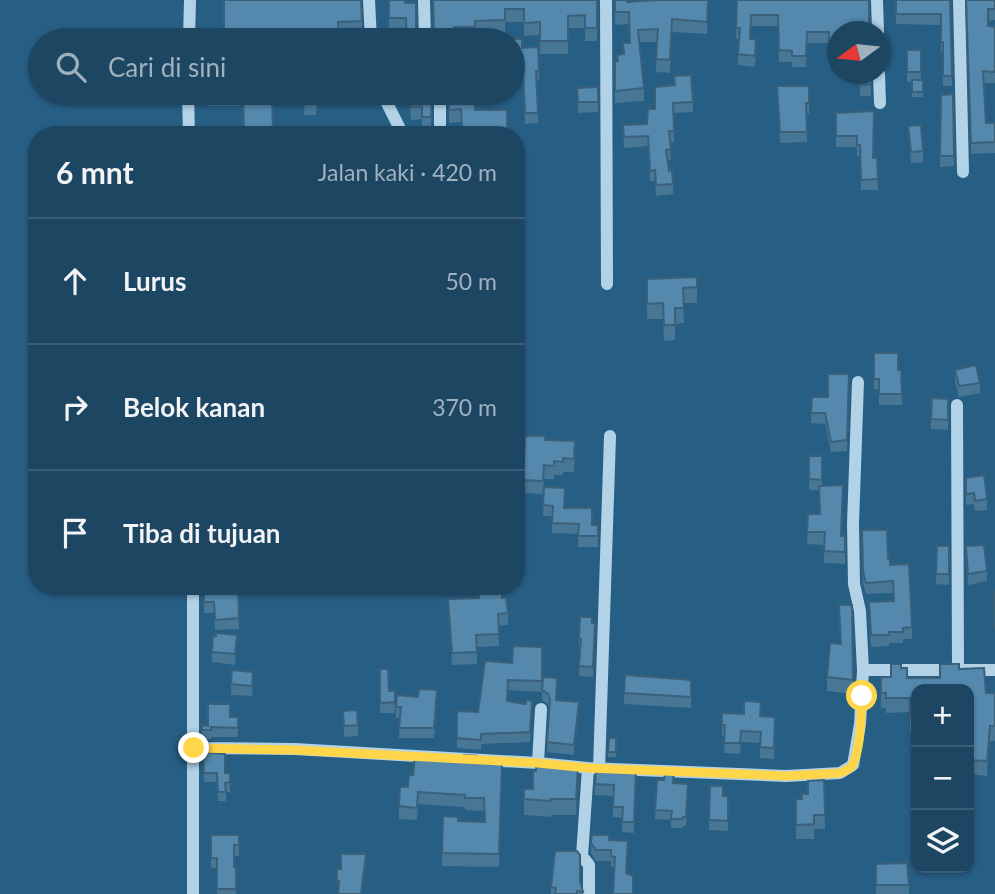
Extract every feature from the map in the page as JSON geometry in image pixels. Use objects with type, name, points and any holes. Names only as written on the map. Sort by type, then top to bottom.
[{"type":"street","points":[[189,28],[190,0]]},
{"type":"street","points":[[369,0],[370,28]]},
{"type":"street","points":[[424,0],[425,28]]},
{"type":"street","points":[[606,0],[607,284]]},
{"type":"street","points":[[877,0],[877,21]]},
{"type":"street","points":[[959,0],[963,172]]},
{"type":"street","points":[[879,84],[880,103]]},
{"type":"street","points":[[188,105],[189,126]]},
{"type":"street","points":[[388,105],[398,126]]},
{"type":"street","points":[[440,105],[440,126]]},
{"type":"street","points":[[194,748],[295,750],[594,768],[786,776],[847,771],[853,765],[860,724],[863,670],[860,611],[855,584],[853,524],[858,383]]},
{"type":"street","points":[[957,405],[958,669]]},
{"type":"street","points":[[589,894],[589,865],[582,856],[594,768],[610,436]]},
{"type":"street","points":[[193,595],[193,894]]},
{"type":"street","points":[[863,670],[995,670]]},
{"type":"street","points":[[538,763],[541,709]]},
{"type":"building","points":[[224,0],[361,0],[362,21],[338,22],[338,28],[224,28]]},
{"type":"building","points":[[389,0],[416,3],[416,28],[406,28],[406,18],[389,18]]},
{"type":"building","points":[[433,0],[597,0],[597,28],[585,28],[585,15],[568,16],[568,41],[540,41],[540,22],[524,23],[524,9],[505,9],[505,20],[475,21],[475,27],[434,28]]},
{"type":"building","points":[[615,0],[708,0],[707,22],[672,19],[670,60],[656,59],[658,29],[638,30],[644,88],[615,91],[615,61],[618,61],[617,55],[624,54],[623,43],[630,43],[629,12],[615,12]]},
{"type":"building","points":[[737,0],[869,0],[869,21],[827,21],[827,32],[807,32],[806,56],[792,56],[792,51],[779,50],[778,15],[751,15],[750,39],[756,39],[755,56],[738,54],[740,28],[736,28]]},
{"type":"building","points":[[896,0],[950,0],[952,76],[943,76],[941,14],[896,14]]},
{"type":"building","points":[[966,0],[995,0],[995,9],[988,9],[988,26],[995,27],[995,72],[983,71],[986,123],[995,123],[995,142],[971,143]]},
{"type":"building","points":[[538,47],[538,113],[525,113],[525,48]]},
{"type":"building","points":[[907,50],[921,50],[921,72],[907,72]]},
{"type":"building","points":[[691,75],[693,102],[673,103],[674,131],[669,131],[671,149],[666,150],[673,184],[656,185],[655,170],[650,171],[648,136],[624,137],[623,125],[647,124],[648,109],[655,109],[655,87],[675,85],[674,76]]},
{"type":"building","points":[[912,80],[923,80],[923,92],[912,92]]},
{"type":"building","points":[[777,86],[809,86],[809,103],[806,103],[807,132],[780,132]]},
{"type":"building","points":[[598,87],[598,102],[578,102],[577,88]]},
{"type":"building","points":[[953,94],[954,156],[940,156],[941,95]]},
{"type":"building","points":[[243,105],[272,105],[273,126],[244,126]]},
{"type":"building","points":[[432,105],[431,117],[422,117],[422,106],[411,107]]},
{"type":"building","points":[[449,105],[475,105],[475,110],[507,110],[507,126],[462,126],[461,109],[449,110]]},
{"type":"building","points":[[874,111],[873,158],[877,158],[878,179],[861,180],[860,145],[857,145],[857,136],[836,136],[836,113]]},
{"type":"building","points":[[921,125],[923,151],[911,152],[908,126]]},
{"type":"building","points":[[697,277],[697,287],[683,288],[684,308],[675,308],[675,325],[664,325],[663,303],[647,304],[647,279]]},
{"type":"building","points":[[874,353],[898,353],[902,394],[879,394],[879,379],[874,379]]},
{"type":"building","points":[[976,365],[980,383],[959,386],[955,370]]},
{"type":"building","points":[[828,374],[849,374],[847,440],[831,442],[825,413],[811,413],[812,397],[828,397]]},
{"type":"building","points":[[932,398],[948,399],[948,420],[931,419]]},
{"type":"building","points":[[525,436],[575,441],[574,459],[563,458],[563,462],[554,461],[554,466],[544,465],[543,481],[525,480]]},
{"type":"building","points":[[809,456],[822,456],[822,480],[809,479]]},
{"type":"building","points":[[984,475],[987,499],[975,501],[974,493],[966,494],[966,478]]},
{"type":"building","points":[[843,485],[841,536],[845,536],[845,552],[824,551],[825,532],[807,532],[808,514],[820,514],[819,486]]},
{"type":"building","points":[[544,487],[565,488],[564,508],[592,508],[592,525],[598,525],[598,536],[578,536],[579,524],[552,523],[553,506],[543,505]]},
{"type":"building","points":[[862,530],[887,530],[890,565],[909,564],[912,627],[903,628],[903,632],[871,635],[869,602],[894,601],[893,581],[866,583]]},
{"type":"building","points":[[984,545],[987,571],[968,574],[966,546]]},
{"type":"building","points":[[937,546],[949,546],[949,574],[936,574]]},
{"type":"building","points":[[204,595],[238,595],[239,618],[215,620],[214,602],[204,602]]},
{"type":"building","points":[[479,595],[506,597],[508,613],[498,614],[499,634],[476,635],[477,652],[452,653],[448,599],[479,598]]},
{"type":"building","points":[[839,605],[852,605],[853,680],[827,677],[830,643],[841,644]]},
{"type":"building","points":[[580,617],[592,617],[592,623],[595,623],[593,667],[579,666]]},
{"type":"building","points":[[215,633],[237,635],[235,654],[212,652]]},
{"type":"building","points":[[513,646],[542,647],[542,681],[508,680],[507,701],[526,704],[526,700],[532,701],[530,732],[481,734],[481,740],[457,738],[457,711],[478,712],[485,661],[512,663]]},
{"type":"building","points":[[891,664],[901,664],[901,668],[907,668],[907,678],[940,678],[940,664],[959,664],[959,669],[984,668],[986,693],[995,693],[995,726],[990,726],[987,761],[974,760],[974,684],[911,684],[910,717],[910,698],[886,698],[886,693],[881,693],[881,677],[891,677]]},
{"type":"building","points":[[380,669],[388,669],[389,691],[395,691],[395,702],[380,703]]},
{"type":"building","points":[[232,670],[253,672],[252,686],[231,684]]},
{"type":"building","points":[[625,675],[691,680],[691,697],[624,693]]},
{"type":"building","points":[[543,677],[557,678],[556,700],[579,702],[574,745],[547,742],[550,699],[542,690]]},
{"type":"building","points":[[419,689],[437,690],[434,728],[399,728],[401,707],[396,707],[397,695],[418,697]]},
{"type":"building","points":[[744,701],[761,702],[760,716],[775,717],[774,748],[760,747],[761,732],[741,731],[740,743],[724,743],[725,725],[722,725],[722,713],[744,714]]},
{"type":"building","points":[[208,704],[230,704],[230,717],[238,717],[238,728],[211,727],[211,730],[202,730],[202,725],[208,726]]},
{"type":"building","points":[[357,710],[358,725],[344,726],[343,711]]},
{"type":"building","points":[[609,738],[616,738],[616,752],[608,752]]},
{"type":"building","points":[[203,752],[225,754],[225,773],[230,773],[230,782],[225,783],[226,792],[218,792],[217,773],[204,773]]},
{"type":"building","points":[[415,755],[464,760],[464,755],[477,756],[476,762],[502,763],[499,854],[442,853],[443,816],[458,817],[458,821],[485,822],[484,798],[418,792],[417,808],[399,806],[400,787],[408,787],[409,775],[413,775]]},
{"type":"building","points":[[536,762],[553,762],[553,766],[578,766],[576,799],[524,799],[524,789],[533,789]]},
{"type":"building","points":[[636,770],[634,822],[622,822],[623,807],[613,807],[614,785],[595,784],[596,771]]},
{"type":"building","points":[[665,771],[674,771],[673,783],[688,784],[686,817],[682,819],[671,819],[672,811],[655,810],[657,780],[664,780]]},
{"type":"building","points":[[824,780],[825,815],[814,815],[814,824],[796,825],[796,799],[802,799],[802,794],[808,794],[808,781]]},
{"type":"building","points":[[710,786],[723,786],[723,796],[728,796],[728,821],[709,820]]},
{"type":"building","points":[[211,835],[239,835],[239,845],[234,845],[236,889],[217,889],[217,858],[211,858]]},
{"type":"building","points":[[592,835],[609,835],[609,840],[628,841],[626,873],[633,876],[633,894],[613,894],[615,857],[611,856],[611,850],[596,850],[591,843]]},
{"type":"building","points":[[555,851],[577,851],[580,855],[580,881],[583,892],[555,894],[556,888],[551,887]]},
{"type":"building","points":[[341,854],[366,854],[361,894],[338,894],[337,869],[341,869]]},
{"type":"building","points":[[907,863],[909,885],[876,885],[876,864]]},
{"type":"route","points":[[194,748],[295,750],[588,768],[786,776],[840,773],[853,765],[862,696]]}]
